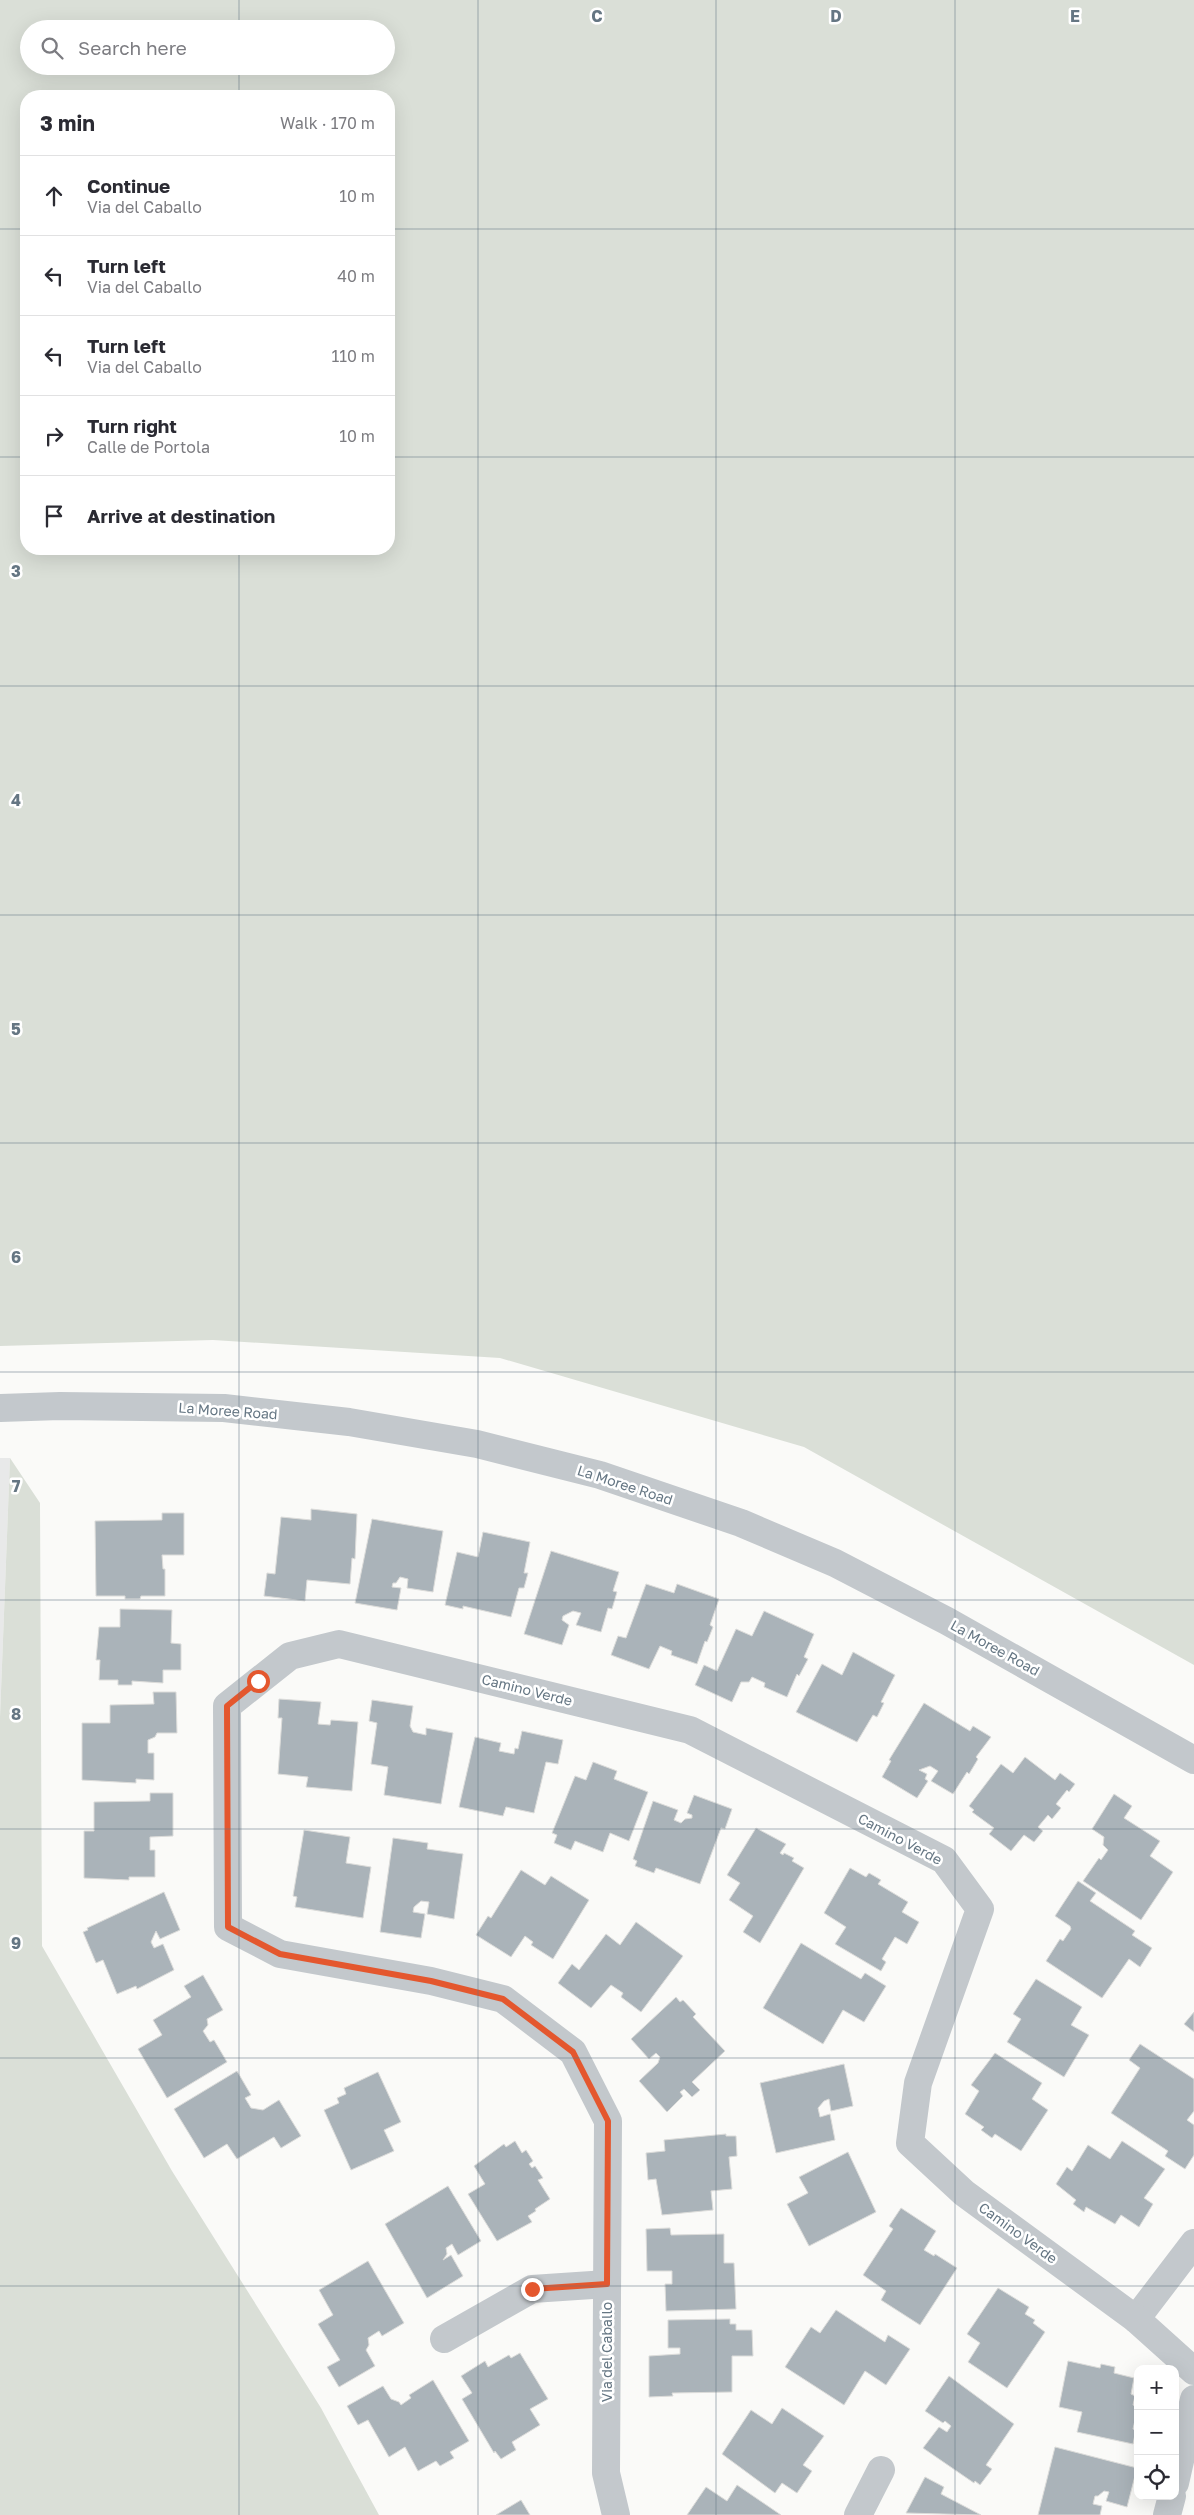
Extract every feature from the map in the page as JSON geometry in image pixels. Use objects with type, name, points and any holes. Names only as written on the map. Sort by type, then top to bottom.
[{"type":"street","name":"La Moree Road","points":[[0,1408],[60,1406],[224,1408],[339,1421],[478,1444],[600,1475],[741,1523],[835,1563],[947,1621],[1194,1760]]},
{"type":"street","name":"Camino Verde","points":[[258,1681],[290,1656],[339,1644],[690,1730],[944,1860],[980,1909],[918,2083],[910,2143],[964,2193],[1136,2319],[1194,2371]]},
{"type":"street","name":"Via del Caballo","points":[[258,1681],[227,1706],[228,1927],[280,1954],[431,1981],[503,1999],[573,2052],[608,2121],[606,2473],[616,2515]]},
{"type":"street","points":[[1136,2319],[1194,2243]]},
{"type":"street","points":[[444,2339],[532,2289],[607,2284]]},
{"type":"street","points":[[1179,2465],[1194,2399]]},
{"type":"street","points":[[858,2515],[881,2470]]},
{"type":"street","points":[[1167,2515],[1171,2500]]},
{"type":"shaded area","points":[[0,0],[1194,0],[1194,1665],[804,1447],[500,1358],[213,1340],[0,1346]]},
{"type":"shaded area","points":[[0,1458],[10,1458],[0,1717]]},
{"type":"shaded area","points":[[10,1458],[40,1503],[42,1946],[172,2171],[321,2408],[379,2515],[0,2515],[0,1717]]},
{"type":"building","points":[[311,1509],[357,1514],[355,1559],[352,1558],[350,1584],[307,1580],[305,1601],[264,1596],[267,1573],[275,1574],[281,1517],[311,1520]]},
{"type":"building","points":[[162,1513],[184,1513],[184,1555],[162,1555],[163,1569],[165,1569],[165,1596],[141,1596],[140,1599],[125,1599],[125,1596],[96,1596],[95,1521],[162,1520]]},
{"type":"building","points":[[372,1519],[443,1531],[433,1592],[407,1588],[408,1579],[400,1577],[396,1583],[393,1583],[392,1587],[401,1588],[397,1610],[355,1603]]},
{"type":"building","points":[[483,1532],[530,1542],[524,1573],[528,1573],[524,1588],[519,1588],[511,1617],[463,1606],[463,1609],[445,1605],[457,1552],[478,1557]]},
{"type":"building","points":[[551,1551],[619,1572],[613,1591],[617,1592],[612,1609],[608,1608],[601,1632],[576,1625],[581,1613],[573,1611],[563,1616],[562,1620],[569,1625],[562,1645],[524,1634]]},
{"type":"building","points":[[646,1584],[674,1593],[677,1584],[719,1599],[710,1625],[713,1627],[707,1642],[705,1641],[697,1664],[671,1655],[672,1651],[660,1646],[649,1669],[611,1655],[618,1636],[626,1638]]},
{"type":"building","points":[[120,1609],[172,1610],[171,1643],[181,1644],[181,1670],[163,1670],[163,1683],[132,1681],[132,1685],[118,1685],[118,1680],[99,1680],[100,1660],[96,1660],[99,1627],[120,1627]]},
{"type":"building","points":[[764,1611],[814,1634],[804,1657],[808,1659],[799,1676],[797,1674],[787,1697],[764,1687],[765,1683],[752,1677],[749,1682],[741,1682],[732,1702],[695,1685],[704,1665],[717,1671],[736,1629],[752,1636]]},
{"type":"building","points":[[853,1652],[895,1675],[881,1702],[884,1703],[877,1717],[873,1715],[857,1742],[796,1712],[822,1664],[842,1675]]},
{"type":"building","points":[[153,1692],[176,1692],[177,1733],[157,1733],[155,1737],[148,1740],[148,1753],[154,1753],[154,1780],[136,1779],[136,1783],[82,1780],[82,1723],[110,1723],[110,1705],[154,1704]]},
{"type":"building","points":[[279,1699],[321,1702],[318,1724],[330,1725],[331,1720],[358,1722],[352,1791],[306,1787],[308,1777],[278,1774],[282,1718],[278,1718]]},
{"type":"building","points":[[372,1700],[413,1706],[410,1726],[413,1732],[426,1735],[426,1728],[453,1733],[441,1804],[384,1795],[388,1767],[371,1764],[377,1723],[369,1721]]},
{"type":"building","points":[[924,1703],[970,1731],[973,1726],[991,1737],[976,1757],[978,1759],[969,1774],[967,1772],[953,1794],[931,1781],[938,1771],[930,1766],[919,1770],[927,1774],[925,1779],[928,1781],[917,1798],[882,1777],[891,1761],[889,1760]]},
{"type":"building","points":[[522,1731],[563,1740],[558,1764],[546,1762],[534,1813],[506,1807],[503,1816],[459,1807],[475,1737],[501,1743],[499,1751],[514,1754],[515,1748],[518,1749]]},
{"type":"building","points":[[1025,1757],[1055,1780],[1060,1773],[1075,1784],[1069,1792],[1067,1790],[1056,1804],[1061,1808],[1052,1819],[1048,1815],[1038,1827],[1043,1831],[1034,1842],[1024,1835],[1011,1851],[989,1834],[994,1828],[972,1812],[974,1810],[969,1806],[1001,1764],[1013,1773]]},
{"type":"building","points":[[593,1762],[617,1771],[614,1779],[648,1792],[629,1841],[610,1833],[603,1852],[575,1841],[571,1850],[554,1843],[557,1835],[552,1833],[575,1776],[586,1780]]},
{"type":"building","points":[[150,1793],[173,1793],[173,1836],[150,1837],[150,1850],[155,1850],[155,1877],[129,1877],[129,1880],[84,1878],[84,1831],[94,1831],[94,1802],[150,1801]]},
{"type":"building","points":[[1114,1794],[1132,1806],[1124,1818],[1160,1841],[1150,1856],[1173,1872],[1141,1920],[1083,1881],[1099,1858],[1101,1860],[1108,1850],[1103,1845],[1104,1837],[1092,1829]]},
{"type":"building","points":[[694,1795],[732,1809],[725,1829],[721,1828],[700,1884],[656,1868],[654,1873],[635,1866],[637,1861],[633,1859],[653,1801],[678,1810],[674,1820],[681,1823],[685,1819],[692,1818],[692,1815],[687,1813]]},
{"type":"building","points":[[756,1828],[786,1844],[780,1853],[794,1858],[792,1861],[804,1868],[760,1943],[743,1932],[753,1916],[729,1900],[740,1883],[727,1875]]},
{"type":"building","points":[[304,1830],[350,1837],[346,1863],[371,1867],[363,1918],[295,1907],[297,1897],[293,1896]]},
{"type":"building","points":[[393,1838],[428,1843],[427,1849],[463,1854],[454,1919],[427,1914],[429,1902],[421,1901],[414,1907],[413,1912],[425,1914],[421,1938],[380,1932]]},
{"type":"building","points":[[850,1868],[866,1877],[869,1873],[881,1880],[878,1884],[908,1902],[902,1912],[919,1922],[907,1944],[895,1937],[882,1959],[886,1962],[881,1971],[835,1944],[846,1927],[824,1913]]},
{"type":"building","points":[[521,1870],[545,1885],[551,1876],[589,1900],[553,1959],[531,1945],[533,1942],[525,1936],[511,1957],[476,1935],[488,1916],[491,1918]]},
{"type":"building","points":[[1078,1881],[1096,1893],[1090,1901],[1135,1931],[1132,1935],[1152,1948],[1140,1967],[1129,1959],[1102,1998],[1046,1961],[1060,1939],[1063,1941],[1071,1929],[1070,1926],[1055,1916]]},
{"type":"building","points":[[164,1892],[180,1930],[160,1939],[156,1931],[151,1942],[154,1948],[163,1944],[174,1970],[137,1989],[136,1986],[117,1994],[103,1960],[96,1963],[83,1932],[88,1930],[87,1928]]},
{"type":"building","points":[[636,1922],[683,1956],[641,2012],[621,1997],[623,1993],[611,1985],[591,2008],[558,1983],[572,1964],[579,1970],[606,1934],[620,1945]]},
{"type":"building","points":[[801,1943],[861,1979],[865,1973],[886,1986],[864,2022],[843,2010],[823,2044],[763,2008]]},
{"type":"building","points":[[203,1975],[223,2010],[207,2019],[208,2025],[203,2031],[210,2042],[214,2040],[227,2062],[167,2098],[138,2049],[162,2035],[153,2020],[191,1997],[184,1986]]},
{"type":"building","points":[[1036,1979],[1082,2007],[1071,2025],[1089,2035],[1064,2077],[1007,2042],[1021,2019],[1013,2014]]},
{"type":"building","points":[[676,1997],[680,2002],[683,2000],[696,2014],[693,2017],[725,2051],[692,2082],[700,2090],[692,2097],[684,2089],[680,2092],[683,2096],[667,2112],[639,2081],[658,2063],[660,2057],[656,2053],[649,2059],[631,2039]]},
{"type":"building","points":[[1194,2012],[1194,2032],[1184,2024]]},
{"type":"building","points":[[1140,2044],[1194,2079],[1194,2111],[1187,2120],[1194,2125],[1194,2155],[1185,2169],[1165,2156],[1168,2151],[1111,2113],[1140,2068],[1129,2060]]},
{"type":"building","points":[[995,2053],[1042,2083],[1032,2099],[1048,2110],[1021,2151],[995,2134],[992,2138],[981,2130],[984,2127],[965,2114],[979,2091],[971,2085]]},
{"type":"building","points":[[844,2064],[853,2106],[831,2111],[829,2099],[824,2101],[818,2108],[820,2117],[830,2114],[835,2140],[776,2153],[760,2083]]},
{"type":"building","points":[[237,2071],[251,2095],[245,2098],[251,2108],[263,2110],[279,2100],[301,2136],[281,2148],[274,2137],[237,2159],[227,2144],[204,2158],[174,2109]]},
{"type":"building","points":[[378,2072],[401,2122],[384,2130],[394,2151],[351,2170],[324,2110],[339,2103],[337,2098],[346,2094],[344,2088]]},
{"type":"building","points":[[726,2134],[726,2136],[736,2136],[737,2156],[729,2157],[732,2189],[711,2191],[713,2210],[662,2215],[656,2179],[648,2180],[646,2153],[665,2151],[664,2140]]},
{"type":"building","points":[[515,2141],[522,2153],[526,2150],[533,2161],[529,2164],[532,2168],[535,2166],[543,2178],[538,2180],[550,2199],[528,2216],[532,2222],[497,2241],[468,2194],[485,2184],[474,2166],[504,2144],[506,2147]]},
{"type":"building","points":[[1122,2141],[1165,2169],[1144,2198],[1153,2204],[1139,2227],[1121,2215],[1115,2224],[1086,2207],[1084,2212],[1073,2204],[1076,2200],[1056,2184],[1067,2167],[1072,2171],[1088,2145],[1110,2159]]},
{"type":"building","points":[[848,2152],[876,2212],[809,2246],[787,2204],[808,2193],[799,2177]]},
{"type":"building","points":[[448,2186],[481,2241],[458,2255],[452,2244],[446,2248],[447,2254],[443,2260],[451,2255],[463,2276],[427,2298],[385,2224]]},
{"type":"building","points":[[901,2208],[936,2231],[924,2250],[934,2256],[935,2254],[957,2268],[920,2325],[881,2300],[886,2291],[863,2275],[893,2229],[889,2226]]},
{"type":"building","points":[[670,2228],[671,2235],[724,2234],[724,2263],[734,2263],[736,2309],[666,2311],[665,2284],[672,2284],[672,2271],[647,2271],[646,2229]]},
{"type":"building","points":[[368,2261],[404,2323],[382,2336],[379,2331],[368,2338],[369,2345],[366,2350],[375,2366],[339,2387],[327,2367],[340,2360],[318,2324],[333,2315],[319,2290]]},
{"type":"building","points":[[998,2288],[1029,2307],[1025,2314],[1035,2320],[1033,2323],[1045,2332],[1007,2388],[968,2362],[980,2343],[967,2334]]},
{"type":"building","points":[[836,2310],[885,2342],[888,2335],[910,2349],[886,2385],[865,2371],[844,2405],[785,2367],[811,2327],[820,2333]]},
{"type":"building","points":[[730,2319],[730,2324],[736,2324],[736,2330],[752,2330],[753,2356],[732,2356],[732,2392],[672,2393],[673,2396],[649,2397],[649,2356],[680,2354],[680,2348],[668,2348],[668,2320]]},
{"type":"building","points":[[520,2353],[548,2399],[530,2409],[540,2425],[512,2442],[516,2450],[501,2459],[495,2451],[494,2453],[462,2399],[472,2393],[461,2376],[485,2361],[488,2367],[509,2355],[511,2358]]},
{"type":"building","points":[[1068,2361],[1100,2368],[1101,2364],[1115,2367],[1114,2373],[1134,2378],[1131,2394],[1134,2396],[1133,2444],[1077,2432],[1082,2412],[1059,2407]]},
{"type":"building","points":[[949,2376],[1014,2424],[986,2465],[992,2469],[980,2485],[975,2481],[974,2483],[923,2448],[939,2427],[947,2432],[951,2426],[925,2411]]},
{"type":"building","points":[[433,2380],[469,2441],[450,2452],[454,2458],[440,2466],[436,2461],[418,2471],[405,2447],[389,2457],[368,2420],[358,2425],[347,2406],[383,2386],[391,2399],[399,2402],[401,2405],[411,2398],[409,2395]]},
{"type":"building","points":[[782,2408],[824,2436],[803,2465],[812,2471],[797,2493],[782,2483],[775,2493],[722,2454],[751,2410],[772,2424]]},
{"type":"building","points":[[1055,2447],[1134,2467],[1134,2480],[1127,2507],[1106,2501],[1109,2492],[1104,2491],[1095,2496],[1093,2504],[1102,2506],[1100,2515],[1038,2515]]},
{"type":"building","points":[[925,2477],[944,2487],[941,2494],[981,2515],[906,2513]]},
{"type":"building","points":[[737,2485],[781,2515],[687,2515],[706,2487],[727,2501]]},
{"type":"building","points":[[521,2500],[530,2515],[496,2515]]},
{"type":"route","points":[[258,1681],[227,1706],[228,1927],[280,1954],[431,1981],[503,1999],[573,2052],[608,2121],[607,2284],[532,2289]]}]
